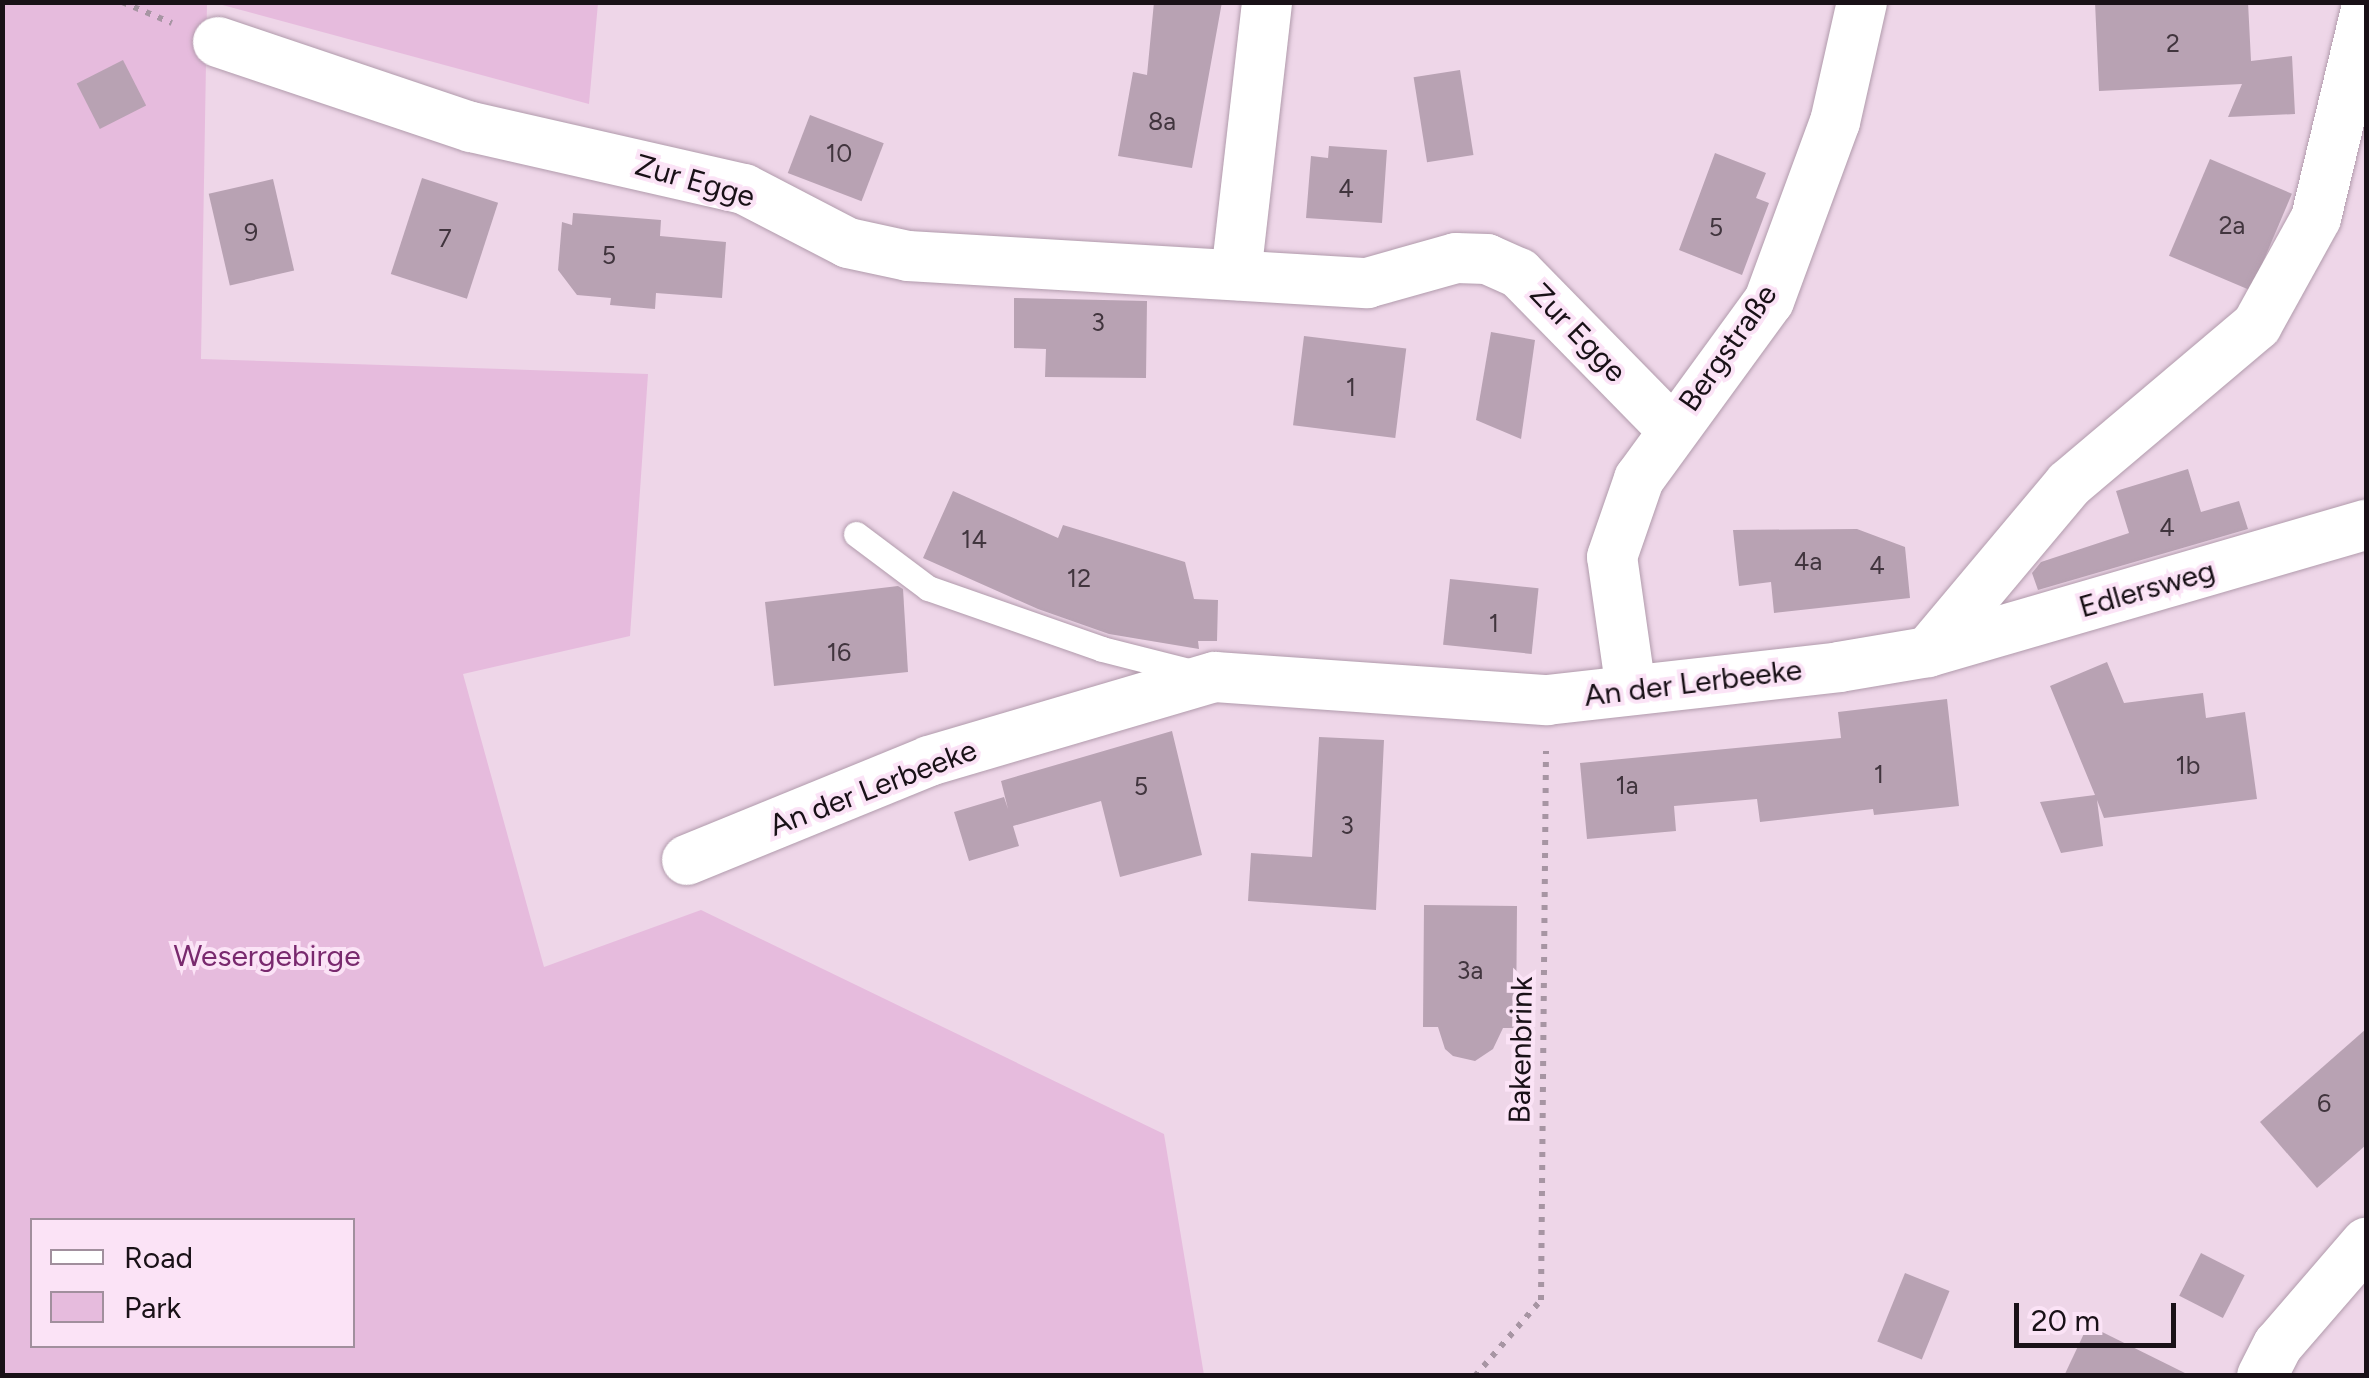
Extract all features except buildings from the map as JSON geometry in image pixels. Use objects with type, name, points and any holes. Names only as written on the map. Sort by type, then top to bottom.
[{"type":"street","points":[[1236,275],[1267,2]]},
{"type":"street","name":"Bergstraße","points":[[1631,690],[1612,557],[1639,479],[1769,301],[1835,122],[1862,2]]},
{"type":"street","points":[[1928,652],[2069,484],[2257,325],[2316,218],[2366,9]]},
{"type":"street","name":"Zur Egge","points":[[218,42],[471,127],[744,189],[848,243],[908,256],[1367,283],[1456,258],[1487,260],[1519,273],[1672,429]]},
{"type":"street","name":"Edlersweg","points":[[1928,652],[2366,525]]},
{"type":"street","name":"An der Lerbeeke","points":[[687,860],[929,761],[1215,677],[1547,700],[1928,652]]},
{"type":"street","points":[[2262,1376],[2278,1344],[2366,1243]]},
{"type":"lane","points":[[856,534],[928,588],[1102,649],[1215,677]]},
{"type":"path","name":"Bakenbrink","points":[[1476,1376],[1541,1300],[1547,700]]},
{"type":"green space","name":"Wesergebirge","points":[[3,3],[207,3],[201,359],[648,374],[630,636],[463,674],[544,967],[701,910],[1164,1134],[1204,1375],[3,1376]]},
{"type":"green space","points":[[215,3],[598,3],[589,104]]}]
